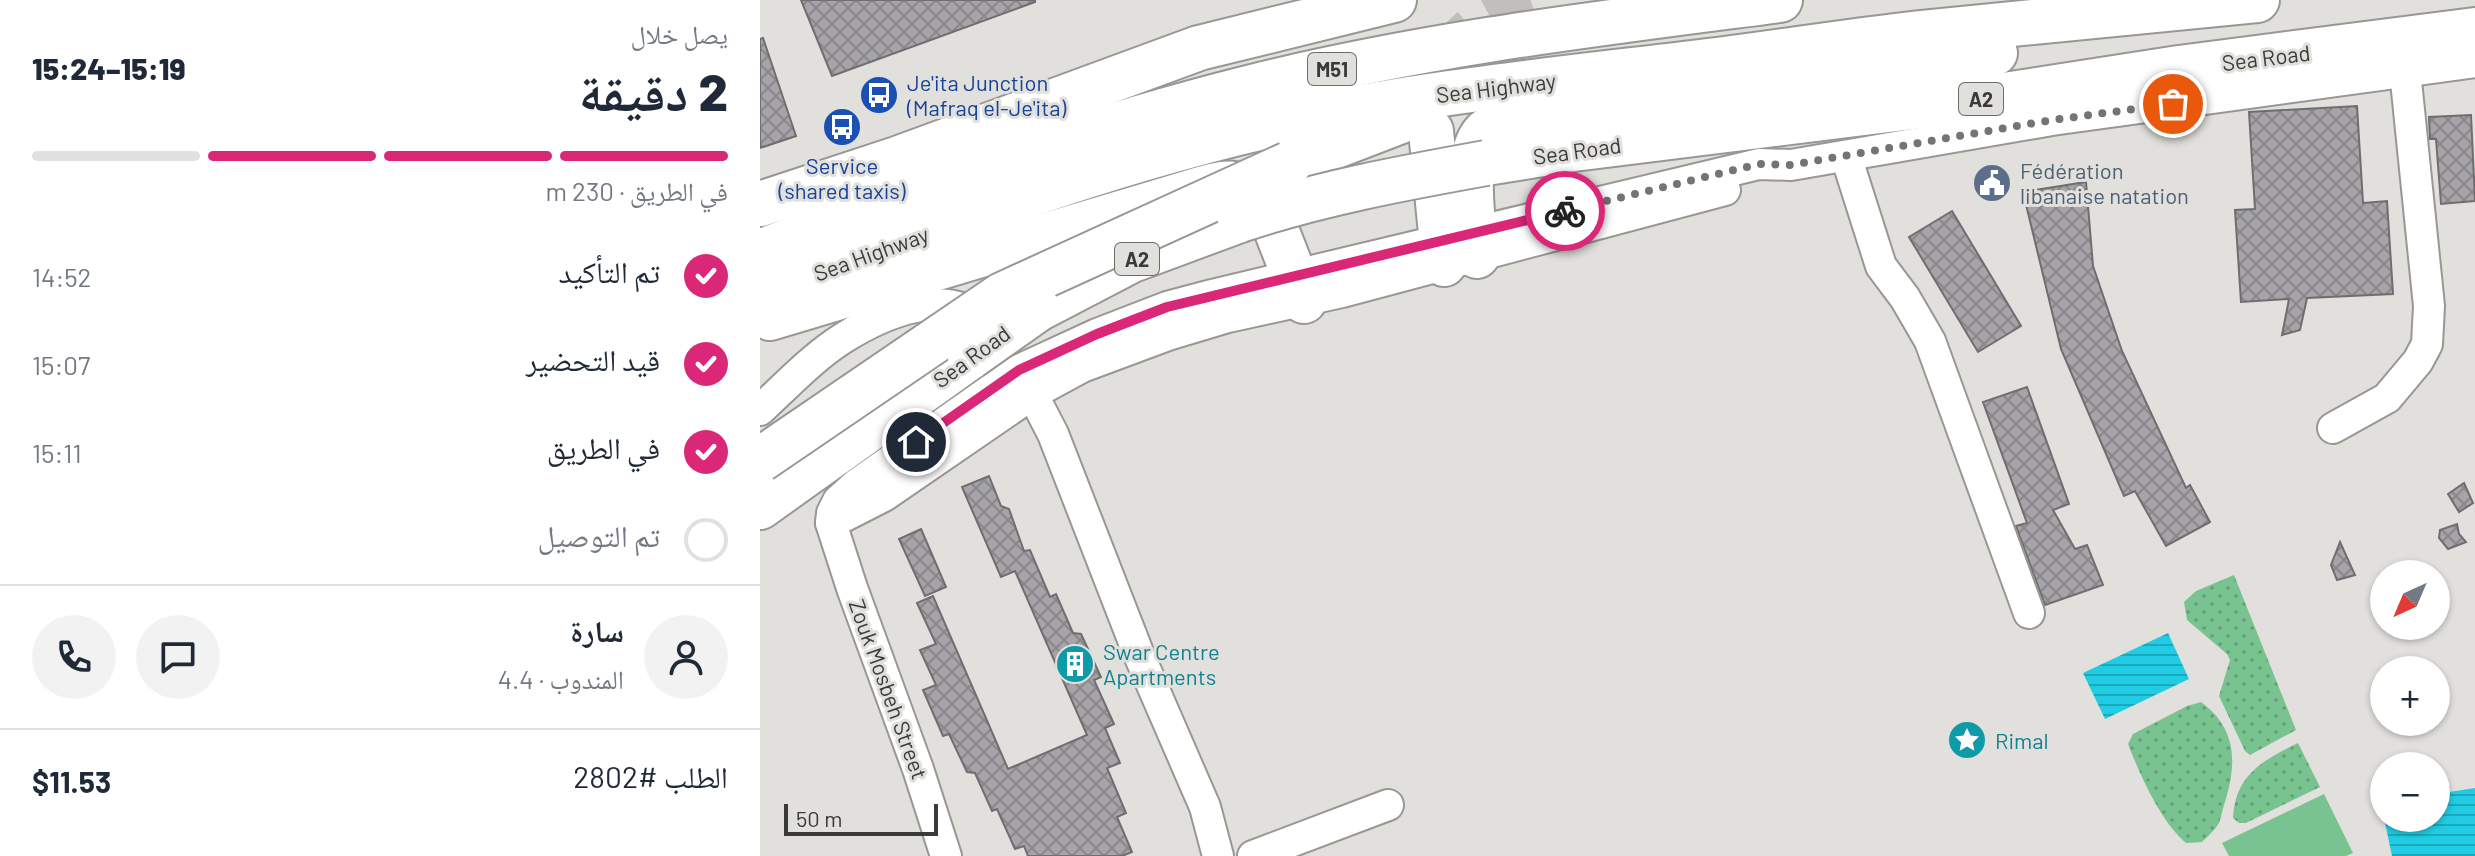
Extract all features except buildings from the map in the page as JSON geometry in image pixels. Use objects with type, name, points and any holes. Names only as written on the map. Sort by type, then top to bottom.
[{"type":"highway","points":[[760,204],[897,159],[1199,48],[1394,0]]},
{"type":"highway","name":"Sea Highway","points":[[897,197],[1132,119],[1265,84],[1429,51],[1601,23],[1780,0]]},
{"type":"highway","name":"Sea Highway","points":[[760,294],[891,244],[1101,171],[1269,126],[1355,108],[1455,92],[1915,33],[2257,0]]},
{"type":"highway","points":[[1459,248],[1477,143],[1487,130],[1502,122],[1571,110],[1707,96],[2040,47],[2101,15]]},
{"type":"highway","name":"Sea Road","points":[[760,507],[1038,309],[1132,260],[1287,204],[1383,181],[1574,149],[1985,98],[2179,68],[2475,30]]},
{"type":"highway","points":[[760,460],[1002,295],[1289,164],[1424,112],[1455,92]]},
{"type":"highway","points":[[1431,131],[1459,248]]},
{"type":"highway","points":[[760,321],[1217,184],[1238,184],[1253,189],[1265,201],[1299,288]]},
{"type":"highway","points":[[760,222],[897,197]]},
{"type":"highway","name":"M51","points":[[760,252],[897,197]]},
{"type":"street","points":[[1026,381],[1097,334],[1167,307],[1299,288],[1385,255],[1459,248],[1655,211],[1765,179],[1791,165],[2052,120],[2475,62]]},
{"type":"street","points":[[2333,428],[2387,398],[2418,361],[2427,344],[2429,306],[2405,71]]},
{"type":"street","points":[[1846,156],[1881,266],[1905,298],[1930,341],[2029,613]]},
{"type":"street","points":[[760,410],[845,336],[884,317],[926,305],[959,307],[973,312],[993,332],[1026,381],[1053,434],[1139,655],[1205,807],[1218,856]]},
{"type":"street","name":"Zouk Mosbeh Street","points":[[946,856],[852,588],[831,523],[832,513],[838,501],[857,484],[1026,381]]},
{"type":"street","points":[[1253,856],[1388,805]]},
{"type":"green space","points":[[2234,575],[2296,730],[2250,755],[2245,751],[2219,696],[2230,660],[2187,620],[2184,602],[2196,591]]},
{"type":"green space","points":[[2201,702],[2222,724],[2228,736],[2231,776],[2217,826],[2202,842],[2186,843],[2160,811],[2128,744],[2133,734]]},
{"type":"green space","points":[[2298,743],[2320,787],[2246,823],[2239,823],[2233,818],[2235,803],[2245,780],[2273,756]]},
{"type":"green space","points":[[2324,794],[2353,853],[2346,856],[2229,856],[2222,843]]},
{"type":"water","points":[[2168,633],[2189,679],[2105,719],[2083,673]]},
{"type":"water","points":[[2475,788],[2475,856],[2392,856],[2387,832],[2450,832],[2450,792]]},
{"type":"tunnel","points":[[1444,63],[1461,39],[1482,22],[1534,0]]},
{"type":"way so far","points":[[1565,211],[1759,164],[1791,165],[2052,120],[2173,104]]},
{"type":"place","name":"Je'ita Junction (Mafraq el-Je'ita)","points":[[879,95]]},
{"type":"place","name":"Service (shared taxis)","points":[[842,127]]},
{"type":"place","name":"Fédération libanaise natation","points":[[1992,183]]},
{"type":"place","name":"Swar Centre Apartments","points":[[1075,664]]},
{"type":"place","name":"Rimal","points":[[1967,740]]},
{"type":"route","points":[[916,442],[1019,370],[1097,334],[1167,307],[1565,211]]}]
